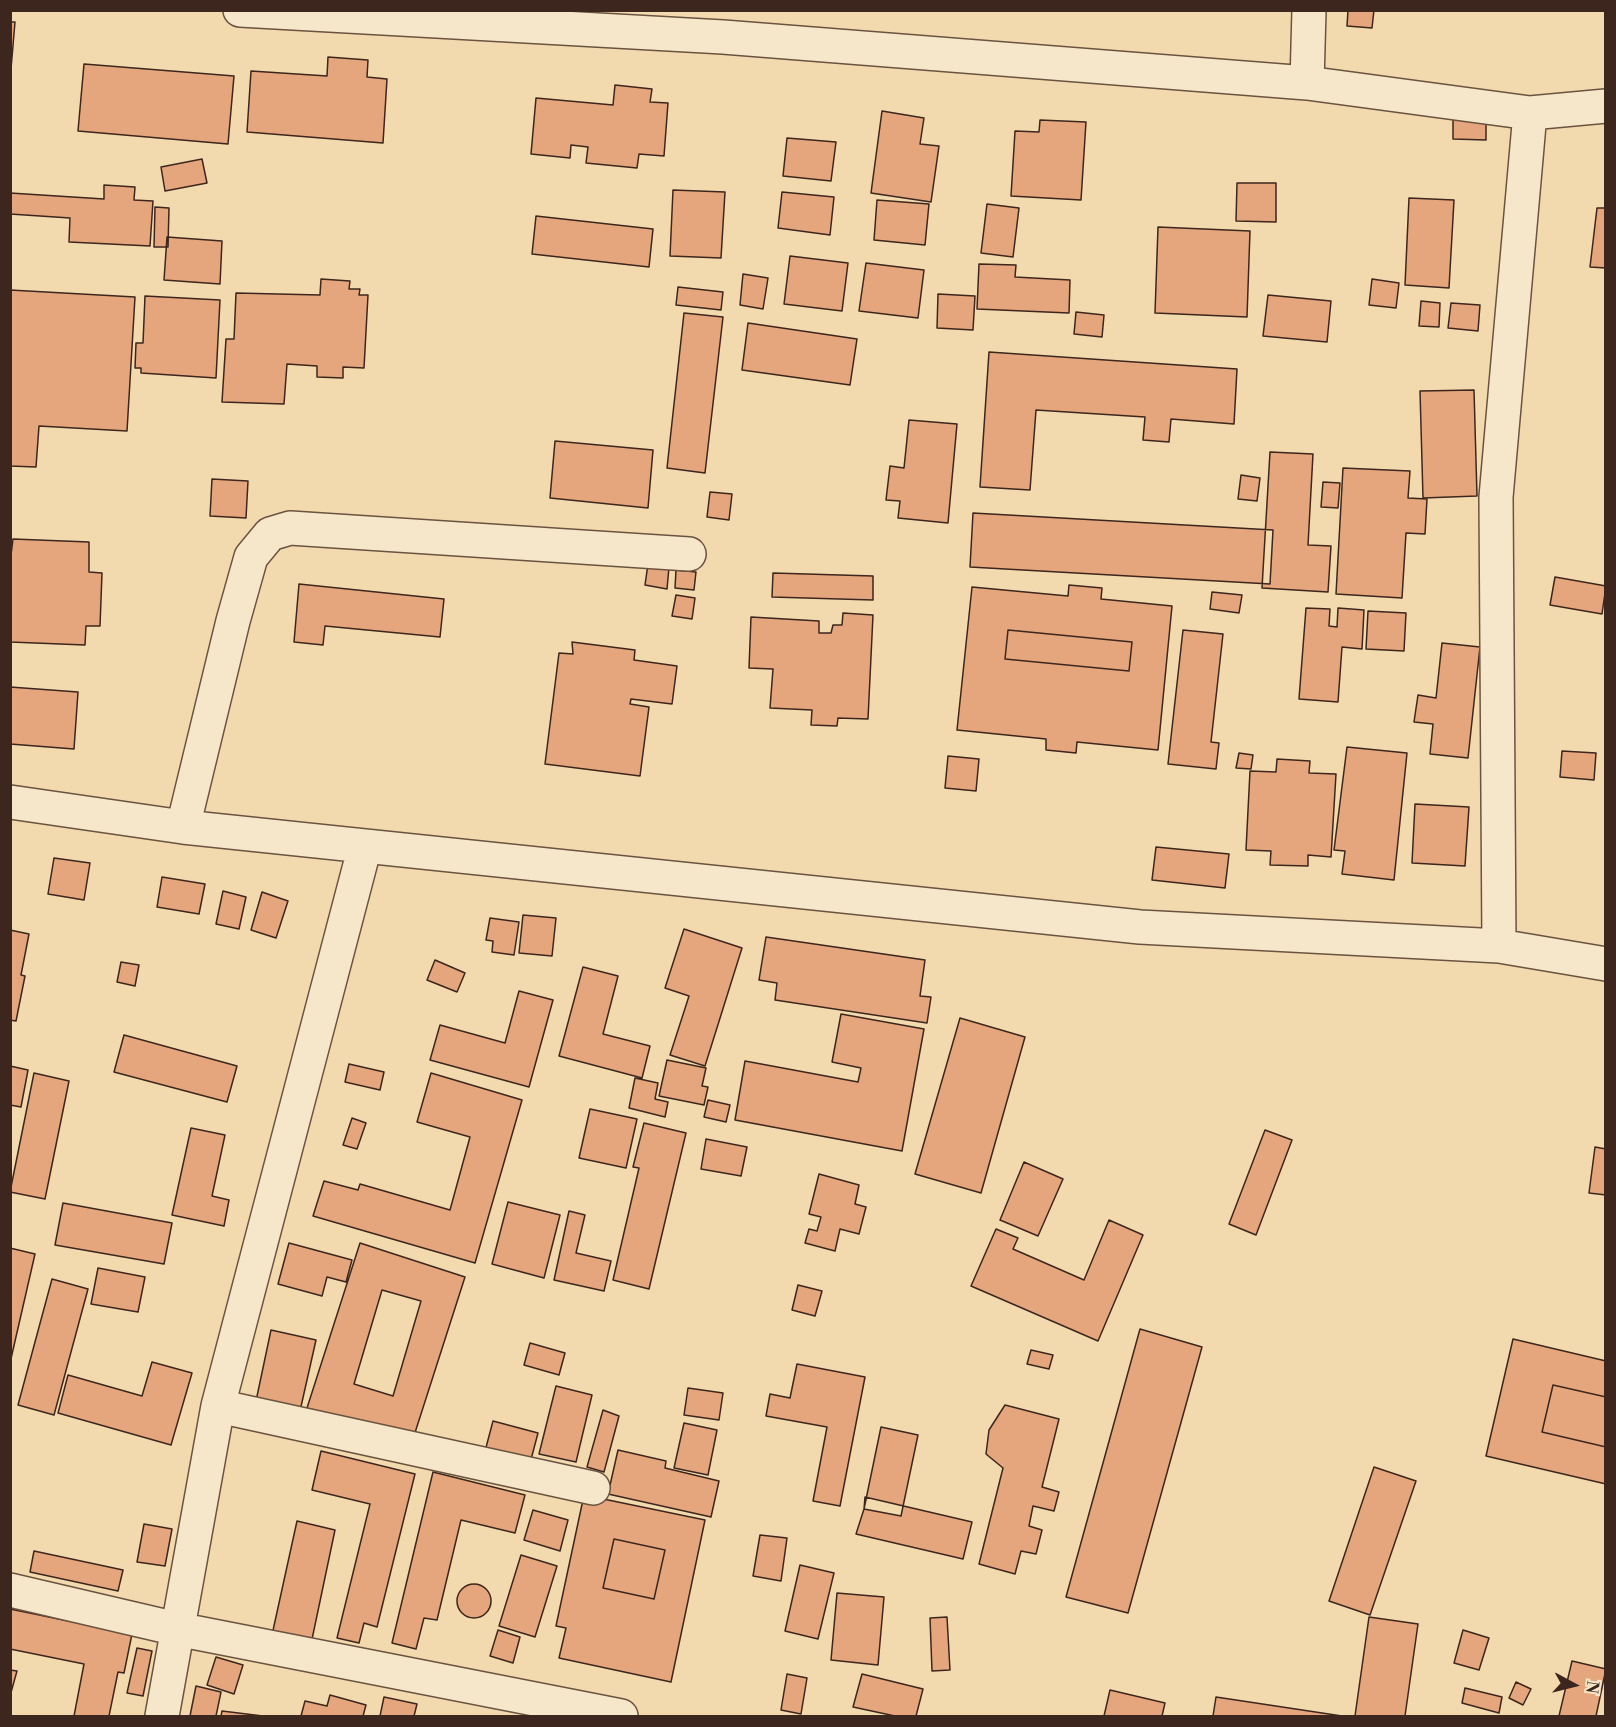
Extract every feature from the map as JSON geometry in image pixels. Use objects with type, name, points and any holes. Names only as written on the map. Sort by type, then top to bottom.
[{"type":"street","points":[[240,10],[723,37],[1307,83],[1530,113],[1605,106]]},
{"type":"street","points":[[1307,83],[1309,10]]},
{"type":"street","points":[[1499,946],[1496,497],[1530,113]]},
{"type":"street","points":[[183,827],[233,621],[251,557],[270,534],[290,528],[689,554]]},
{"type":"street","points":[[10,802],[183,827],[1140,927],[1499,946],[1605,964]]},
{"type":"street","points":[[162,1716],[218,1406],[365,846]]},
{"type":"street","points":[[218,1406],[593,1488]]},
{"type":"street","points":[[10,1590],[177,1629],[621,1716]]},
{"type":"building","points":[[1348,10],[1374,10],[1372,28],[1347,26]]},
{"type":"building","points":[[10,22],[15,22],[11,69],[10,69]]},
{"type":"building","points":[[328,57],[368,60],[367,77],[387,79],[383,143],[247,132],[251,71],[327,76]]},
{"type":"building","points":[[84,64],[234,76],[228,144],[78,131]]},
{"type":"building","points":[[615,85],[652,89],[650,102],[668,103],[664,156],[639,154],[637,168],[586,163],[588,147],[571,145],[570,158],[531,154],[536,98],[613,105]]},
{"type":"building","points":[[882,111],[924,118],[920,144],[939,146],[931,202],[871,193]]},
{"type":"building","points":[[1453,113],[1486,113],[1486,140],[1453,139]]},
{"type":"building","points":[[1040,120],[1086,122],[1081,200],[1011,196],[1015,131],[1039,132]]},
{"type":"building","points":[[787,138],[836,142],[831,181],[783,176]]},
{"type":"building","points":[[202,159],[207,183],[165,191],[161,167]]},
{"type":"building","points":[[1237,183],[1276,183],[1276,222],[1236,221]]},
{"type":"building","points":[[104,185],[135,187],[134,200],[153,201],[150,246],[69,242],[70,218],[10,214],[10,193],[104,199]]},
{"type":"building","points":[[673,190],[725,192],[721,258],[670,256]]},
{"type":"building","points":[[782,192],[834,197],[830,235],[778,228]]},
{"type":"building","points":[[1409,198],[1454,200],[1449,288],[1405,285]]},
{"type":"building","points":[[877,200],[929,204],[925,245],[874,240]]},
{"type":"building","points":[[987,204],[1019,208],[1013,257],[981,253]]},
{"type":"building","points":[[155,207],[169,208],[168,247],[154,247]]},
{"type":"building","points":[[1597,208],[1606,208],[1606,268],[1590,267]]},
{"type":"building","points":[[536,216],[653,229],[649,267],[532,254]]},
{"type":"building","points":[[1158,227],[1250,231],[1247,317],[1155,313]]},
{"type":"building","points":[[167,237],[222,241],[220,284],[164,280]]},
{"type":"building","points":[[790,256],[848,263],[842,311],[784,304]]},
{"type":"building","points":[[866,263],[924,270],[918,318],[859,311]]},
{"type":"building","points":[[979,264],[1016,265],[1015,277],[1070,280],[1069,313],[977,309]]},
{"type":"building","points":[[743,274],[768,278],[763,309],[740,305]]},
{"type":"building","points":[[321,279],[350,281],[349,289],[360,289],[359,295],[368,295],[364,368],[343,367],[343,378],[317,377],[317,366],[287,364],[284,404],[222,402],[226,339],[234,339],[236,293],[320,295]]},
{"type":"building","points":[[1372,279],[1399,283],[1396,308],[1369,305]]},
{"type":"building","points":[[678,287],[723,292],[721,310],[676,305]]},
{"type":"building","points":[[10,290],[135,297],[127,431],[39,426],[36,467],[10,466]]},
{"type":"building","points":[[938,294],[975,296],[973,330],[937,328]]},
{"type":"building","points":[[1268,295],[1331,301],[1327,342],[1263,336]]},
{"type":"building","points":[[145,296],[220,300],[216,378],[141,373],[141,368],[135,368],[136,343],[143,343]]},
{"type":"building","points":[[1421,301],[1440,303],[1439,327],[1419,326]]},
{"type":"building","points":[[1451,303],[1480,305],[1478,331],[1448,328]]},
{"type":"building","points":[[1076,312],[1104,315],[1102,337],[1074,334]]},
{"type":"building","points":[[684,313],[723,317],[705,473],[667,468]]},
{"type":"building","points":[[748,323],[857,339],[850,385],[742,370]]},
{"type":"building","points":[[989,352],[1237,369],[1234,424],[1171,419],[1169,442],[1143,440],[1145,417],[1036,410],[1030,490],[980,487]]},
{"type":"building","points":[[1474,390],[1477,496],[1423,498],[1420,391]]},
{"type":"building","points":[[909,420],[957,424],[948,523],[898,518],[900,501],[886,500],[890,466],[904,468]]},
{"type":"building","points":[[555,441],[653,450],[648,508],[550,498]]},
{"type":"building","points":[[1270,452],[1313,454],[1308,545],[1331,546],[1328,592],[1262,588]]},
{"type":"building","points":[[1343,468],[1410,471],[1408,498],[1427,499],[1425,534],[1406,533],[1402,598],[1336,594]]},
{"type":"building","points":[[1241,475],[1260,478],[1257,501],[1238,499]]},
{"type":"building","points":[[212,479],[248,481],[246,518],[210,516]]},
{"type":"building","points":[[1323,482],[1340,483],[1338,508],[1321,507]]},
{"type":"building","points":[[710,492],[732,494],[729,520],[707,517]]},
{"type":"building","points":[[973,513],[1273,530],[1270,584],[970,567]]},
{"type":"building","points":[[13,539],[89,542],[89,572],[102,573],[100,626],[86,626],[85,645],[10,642],[10,563]]},
{"type":"building","points":[[648,564],[669,567],[667,589],[645,585]]},
{"type":"building","points":[[676,570],[696,572],[694,590],[675,588]]},
{"type":"building","points":[[773,573],[873,576],[873,600],[772,597]]},
{"type":"building","points":[[1555,577],[1606,586],[1602,614],[1550,605]]},
{"type":"building","points":[[299,584],[444,599],[440,637],[325,626],[323,645],[294,642]]},
{"type":"building","points":[[1069,585],[1102,588],[1101,599],[1172,606],[1158,750],[1077,742],[1076,753],[1046,750],[1046,739],[957,730],[972,587],[1068,596]],"holes":[[[1008,630],[1132,642],[1129,671],[1005,659]]]},
{"type":"building","points":[[1212,592],[1242,595],[1239,613],[1210,609]]},
{"type":"building","points":[[676,595],[695,598],[692,619],[672,616]]},
{"type":"building","points":[[1306,608],[1330,609],[1329,626],[1337,627],[1338,608],[1364,610],[1362,649],[1342,647],[1338,702],[1299,699]]},
{"type":"building","points":[[1368,611],[1406,613],[1404,651],[1366,649]]},
{"type":"building","points":[[843,613],[873,615],[868,719],[838,718],[837,726],[811,725],[812,710],[770,708],[773,669],[749,668],[751,617],[819,621],[819,633],[831,633],[833,625],[842,625]]},
{"type":"building","points":[[1008,630],[1132,642],[1129,671],[1005,659]]},
{"type":"building","points":[[1183,630],[1223,634],[1211,742],[1219,743],[1216,769],[1168,764]]},
{"type":"building","points":[[572,642],[635,650],[634,660],[677,666],[672,704],[631,699],[630,704],[649,707],[640,776],[545,764],[559,653],[573,654]]},
{"type":"building","points":[[1442,643],[1480,647],[1468,758],[1430,754],[1433,724],[1414,722],[1418,695],[1436,698]]},
{"type":"building","points":[[10,687],[78,692],[74,749],[10,744]]},
{"type":"building","points":[[1347,747],[1407,753],[1394,880],[1342,874],[1345,851],[1334,850]]},
{"type":"building","points":[[1562,751],[1596,753],[1594,780],[1560,777]]},
{"type":"building","points":[[1239,753],[1253,755],[1251,769],[1236,768]]},
{"type":"building","points":[[948,756],[979,759],[976,791],[945,788]]},
{"type":"building","points":[[1277,759],[1310,761],[1309,773],[1336,774],[1331,857],[1308,855],[1308,866],[1270,865],[1271,851],[1246,850],[1250,771],[1276,772]]},
{"type":"building","points":[[1415,804],[1469,807],[1465,866],[1412,863]]},
{"type":"building","points":[[1156,847],[1229,854],[1225,888],[1152,880]]},
{"type":"building","points":[[54,858],[90,863],[84,900],[48,894]]},
{"type":"building","points":[[162,877],[205,884],[199,914],[157,907]]},
{"type":"building","points":[[223,891],[246,897],[239,929],[216,924]]},
{"type":"building","points":[[262,892],[288,901],[276,938],[251,930]]},
{"type":"building","points":[[523,915],[556,918],[552,956],[519,953]]},
{"type":"building","points":[[490,918],[519,922],[514,955],[492,952],[493,941],[486,940]]},
{"type":"building","points":[[684,929],[742,948],[705,1066],[670,1055],[689,996],[665,988]]},
{"type":"building","points":[[10,930],[29,934],[21,975],[25,976],[16,1021],[10,1020]]},
{"type":"building","points":[[766,937],[925,960],[920,996],[931,997],[927,1023],[775,1000],[777,983],[759,980]]},
{"type":"building","points":[[435,960],[465,973],[457,992],[427,980]]},
{"type":"building","points":[[121,962],[139,965],[135,986],[117,982]]},
{"type":"building","points":[[583,967],[618,976],[603,1034],[650,1046],[642,1078],[559,1056]]},
{"type":"building","points":[[519,991],[553,1000],[529,1087],[430,1060],[440,1025],[505,1043]]},
{"type":"building","points":[[841,1014],[924,1029],[902,1151],[735,1120],[745,1061],[858,1082],[861,1068],[832,1062]]},
{"type":"building","points":[[960,1018],[1025,1037],[981,1193],[915,1174]]},
{"type":"building","points":[[124,1035],[237,1066],[227,1102],[114,1072]]},
{"type":"building","points":[[667,1060],[706,1068],[702,1086],[708,1087],[704,1105],[659,1096]]},
{"type":"building","points":[[349,1064],[384,1072],[380,1090],[345,1082]]},
{"type":"building","points":[[10,1066],[28,1070],[21,1107],[10,1105]]},
{"type":"building","points":[[34,1073],[69,1081],[45,1199],[10,1192]]},
{"type":"building","points":[[431,1073],[522,1100],[475,1263],[313,1216],[324,1181],[358,1190],[360,1184],[450,1210],[470,1137],[417,1122]]},
{"type":"building","points":[[635,1078],[658,1083],[655,1099],[668,1102],[665,1117],[629,1108]]},
{"type":"building","points":[[708,1100],[730,1105],[726,1122],[704,1117]]},
{"type":"building","points":[[590,1109],[637,1119],[626,1168],[579,1158]]},
{"type":"building","points":[[352,1118],[366,1123],[357,1149],[343,1145]]},
{"type":"building","points":[[644,1123],[686,1133],[649,1289],[613,1280],[639,1168],[633,1167]]},
{"type":"building","points":[[191,1128],[225,1135],[212,1196],[229,1200],[224,1226],[172,1215]]},
{"type":"building","points":[[1265,1130],[1292,1140],[1256,1235],[1229,1224]]},
{"type":"building","points":[[706,1139],[747,1147],[741,1176],[701,1169]]},
{"type":"building","points":[[1595,1147],[1606,1149],[1606,1195],[1589,1193]]},
{"type":"building","points":[[1024,1162],[1063,1179],[1038,1236],[1000,1220]]},
{"type":"building","points":[[819,1174],[859,1185],[855,1204],[866,1207],[859,1234],[840,1229],[835,1251],[805,1243],[809,1229],[817,1231],[821,1217],[809,1214]]},
{"type":"building","points":[[508,1202],[560,1215],[544,1278],[492,1264]]},
{"type":"building","points":[[63,1203],[172,1223],[164,1264],[55,1245]]},
{"type":"building","points":[[569,1211],[585,1215],[576,1253],[611,1261],[604,1291],[554,1280]]},
{"type":"building","points":[[1109,1220],[1143,1235],[1098,1341],[971,1286],[996,1229],[1018,1238],[1013,1249],[1084,1280]]},
{"type":"building","points":[[289,1243],[352,1260],[346,1282],[327,1277],[322,1296],[278,1284]]},
{"type":"building","points":[[360,1243],[465,1277],[412,1442],[307,1408]],"holes":[[[382,1290],[421,1301],[393,1396],[354,1384]]]},
{"type":"building","points":[[10,1248],[35,1254],[10,1363]]},
{"type":"building","points":[[98,1268],[145,1277],[138,1312],[91,1304]]},
{"type":"building","points":[[52,1279],[88,1289],[54,1415],[18,1405]]},
{"type":"building","points":[[798,1285],[822,1291],[815,1316],[792,1310]]},
{"type":"building","points":[[1140,1329],[1202,1347],[1128,1613],[1066,1597]]},
{"type":"building","points":[[271,1330],[316,1340],[300,1411],[256,1401]]},
{"type":"building","points":[[1513,1339],[1606,1361],[1606,1397],[1553,1385],[1542,1432],[1606,1447],[1606,1484],[1486,1456]]},
{"type":"building","points":[[530,1343],[565,1353],[559,1375],[524,1365]]},
{"type":"building","points":[[1031,1350],[1053,1355],[1049,1369],[1027,1364]]},
{"type":"building","points":[[152,1362],[192,1373],[171,1445],[58,1413],[68,1375],[142,1396]]},
{"type":"building","points":[[797,1364],[865,1377],[840,1506],[813,1501],[827,1427],[766,1416],[770,1394],[790,1398]]},
{"type":"building","points":[[1553,1385],[1606,1397],[1606,1447],[1542,1432]]},
{"type":"building","points":[[556,1386],[592,1395],[576,1462],[539,1454]]},
{"type":"building","points":[[688,1388],[723,1393],[719,1420],[684,1415]]},
{"type":"building","points":[[1005,1405],[1059,1419],[1042,1487],[1059,1492],[1054,1511],[1033,1506],[1029,1526],[1042,1530],[1036,1554],[1021,1551],[1015,1574],[979,1564],[1003,1468],[986,1454],[989,1430]]},
{"type":"building","points":[[603,1410],[619,1416],[604,1472],[587,1467]]},
{"type":"building","points":[[493,1421],[538,1433],[529,1467],[484,1455]]},
{"type":"building","points":[[684,1423],[717,1430],[708,1475],[674,1468]]},
{"type":"building","points":[[881,1427],[918,1435],[901,1516],[864,1509]]},
{"type":"building","points":[[618,1450],[666,1461],[665,1468],[719,1481],[711,1517],[608,1494]]},
{"type":"building","points":[[321,1451],[415,1474],[377,1627],[364,1623],[359,1643],[337,1638],[370,1504],[312,1490]]},
{"type":"building","points":[[1374,1467],[1416,1481],[1370,1615],[1329,1601]]},
{"type":"building","points":[[433,1472],[525,1495],[515,1533],[461,1520],[437,1620],[424,1618],[416,1649],[392,1643]]},
{"type":"building","points":[[584,1495],[705,1520],[671,1682],[559,1658],[566,1628],[556,1626]],"holes":[[[614,1539],[665,1550],[654,1599],[603,1588]]]},
{"type":"building","points":[[865,1497],[972,1522],[963,1559],[856,1534],[864,1509]]},
{"type":"building","points":[[533,1510],[568,1520],[560,1551],[524,1540]]},
{"type":"building","points":[[297,1521],[335,1530],[311,1644],[272,1635]]},
{"type":"building","points":[[144,1524],[172,1529],[165,1566],[137,1562]]},
{"type":"building","points":[[760,1535],[787,1538],[781,1581],[753,1576]]},
{"type":"building","points":[[614,1539],[665,1550],[654,1599],[603,1588]]},
{"type":"building","points":[[34,1551],[123,1570],[118,1591],[30,1572]]},
{"type":"building","points":[[521,1555],[557,1566],[535,1637],[499,1626]]},
{"type":"building","points":[[800,1565],[834,1573],[818,1639],[785,1631]]},
{"type":"building","points":[[474,1584],[486,1589],[491,1601],[486,1613],[474,1618],[462,1613],[457,1601],[462,1589]]},
{"type":"building","points":[[837,1593],[884,1597],[878,1665],[831,1660]]},
{"type":"building","points":[[10,1609],[132,1634],[124,1673],[118,1672],[109,1716],[74,1716],[84,1664],[10,1649]]},
{"type":"building","points":[[947,1617],[950,1670],[932,1671],[930,1618]]},
{"type":"building","points":[[1369,1617],[1418,1624],[1405,1716],[1355,1716]]},
{"type":"building","points":[[498,1630],[520,1637],[513,1663],[490,1656]]},
{"type":"building","points":[[1463,1630],[1489,1638],[1479,1670],[1454,1663]]},
{"type":"building","points":[[137,1648],[152,1651],[143,1696],[127,1693]]},
{"type":"building","points":[[216,1657],[243,1665],[234,1694],[207,1685]]},
{"type":"building","points":[[1572,1661],[1606,1669],[1596,1716],[1559,1716]]},
{"type":"building","points":[[10,1670],[17,1671],[10,1696]]},
{"type":"building","points":[[787,1674],[807,1678],[801,1714],[781,1710]]},
{"type":"building","points":[[862,1674],[923,1689],[916,1716],[895,1716],[853,1707]]},
{"type":"building","points":[[1516,1682],[1531,1689],[1523,1705],[1509,1698]]},
{"type":"building","points":[[196,1686],[221,1692],[216,1716],[190,1716]]},
{"type":"building","points":[[1465,1688],[1502,1697],[1499,1713],[1462,1703]]},
{"type":"building","points":[[1110,1690],[1165,1703],[1162,1716],[1104,1716]]},
{"type":"building","points":[[330,1695],[366,1705],[363,1716],[301,1716],[305,1701],[327,1706]]},
{"type":"building","points":[[384,1697],[417,1704],[414,1716],[380,1716]]},
{"type":"building","points":[[1216,1697],[1342,1716],[1213,1716]]},
{"type":"building","points":[[222,1711],[263,1716],[221,1716]]}]
